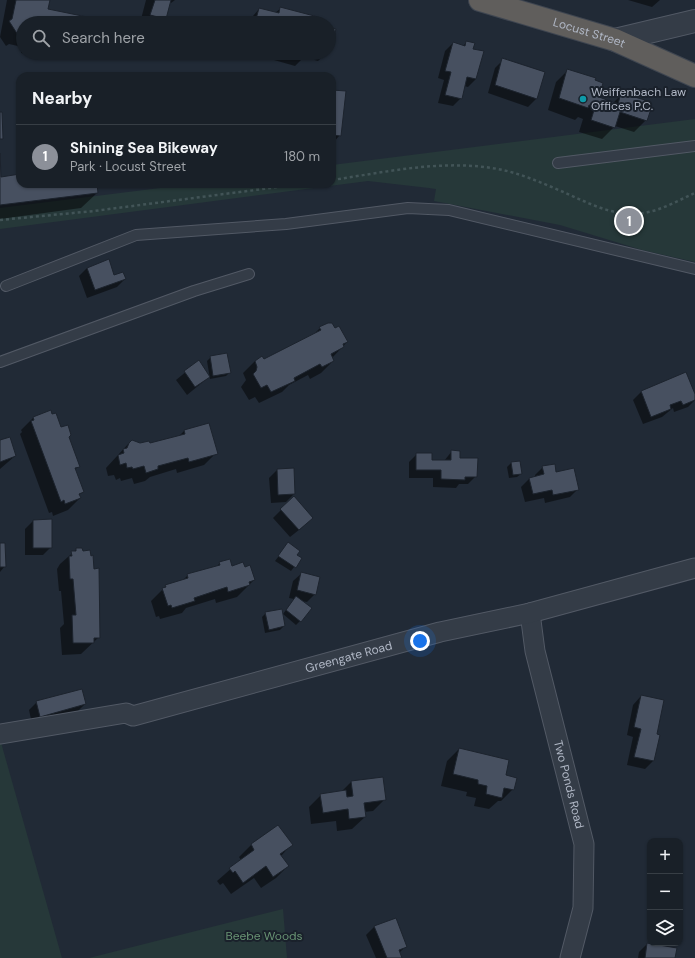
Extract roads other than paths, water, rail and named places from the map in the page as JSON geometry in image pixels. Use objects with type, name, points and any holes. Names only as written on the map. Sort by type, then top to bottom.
[{"type":"highway","name":"Locust Street","points":[[480,0],[521,6],[616,40],[695,76]]},
{"type":"street","points":[[616,40],[695,21]]},
{"type":"street","name":"Greengate Road","points":[[0,733],[126,713],[133,716],[434,634],[530,613],[695,568]]},
{"type":"street","name":"Two Ponds Road","points":[[530,613],[535,651],[584,844],[583,908],[570,958]]},
{"type":"lane","points":[[558,163],[695,146]]},
{"type":"lane","points":[[6,286],[136,235],[286,224],[408,208],[450,210],[695,268]]},
{"type":"lane","points":[[0,362],[194,291],[249,274]]},
{"type":"place","name":"Weiffenbach Law Offices P.C.","points":[[583,99]]},
{"type":"place","name":"Shining Sea Bikeway","points":[[629,221]]},
{"type":"park label","name":"Beebe Woods","points":[[264,936]]}]
